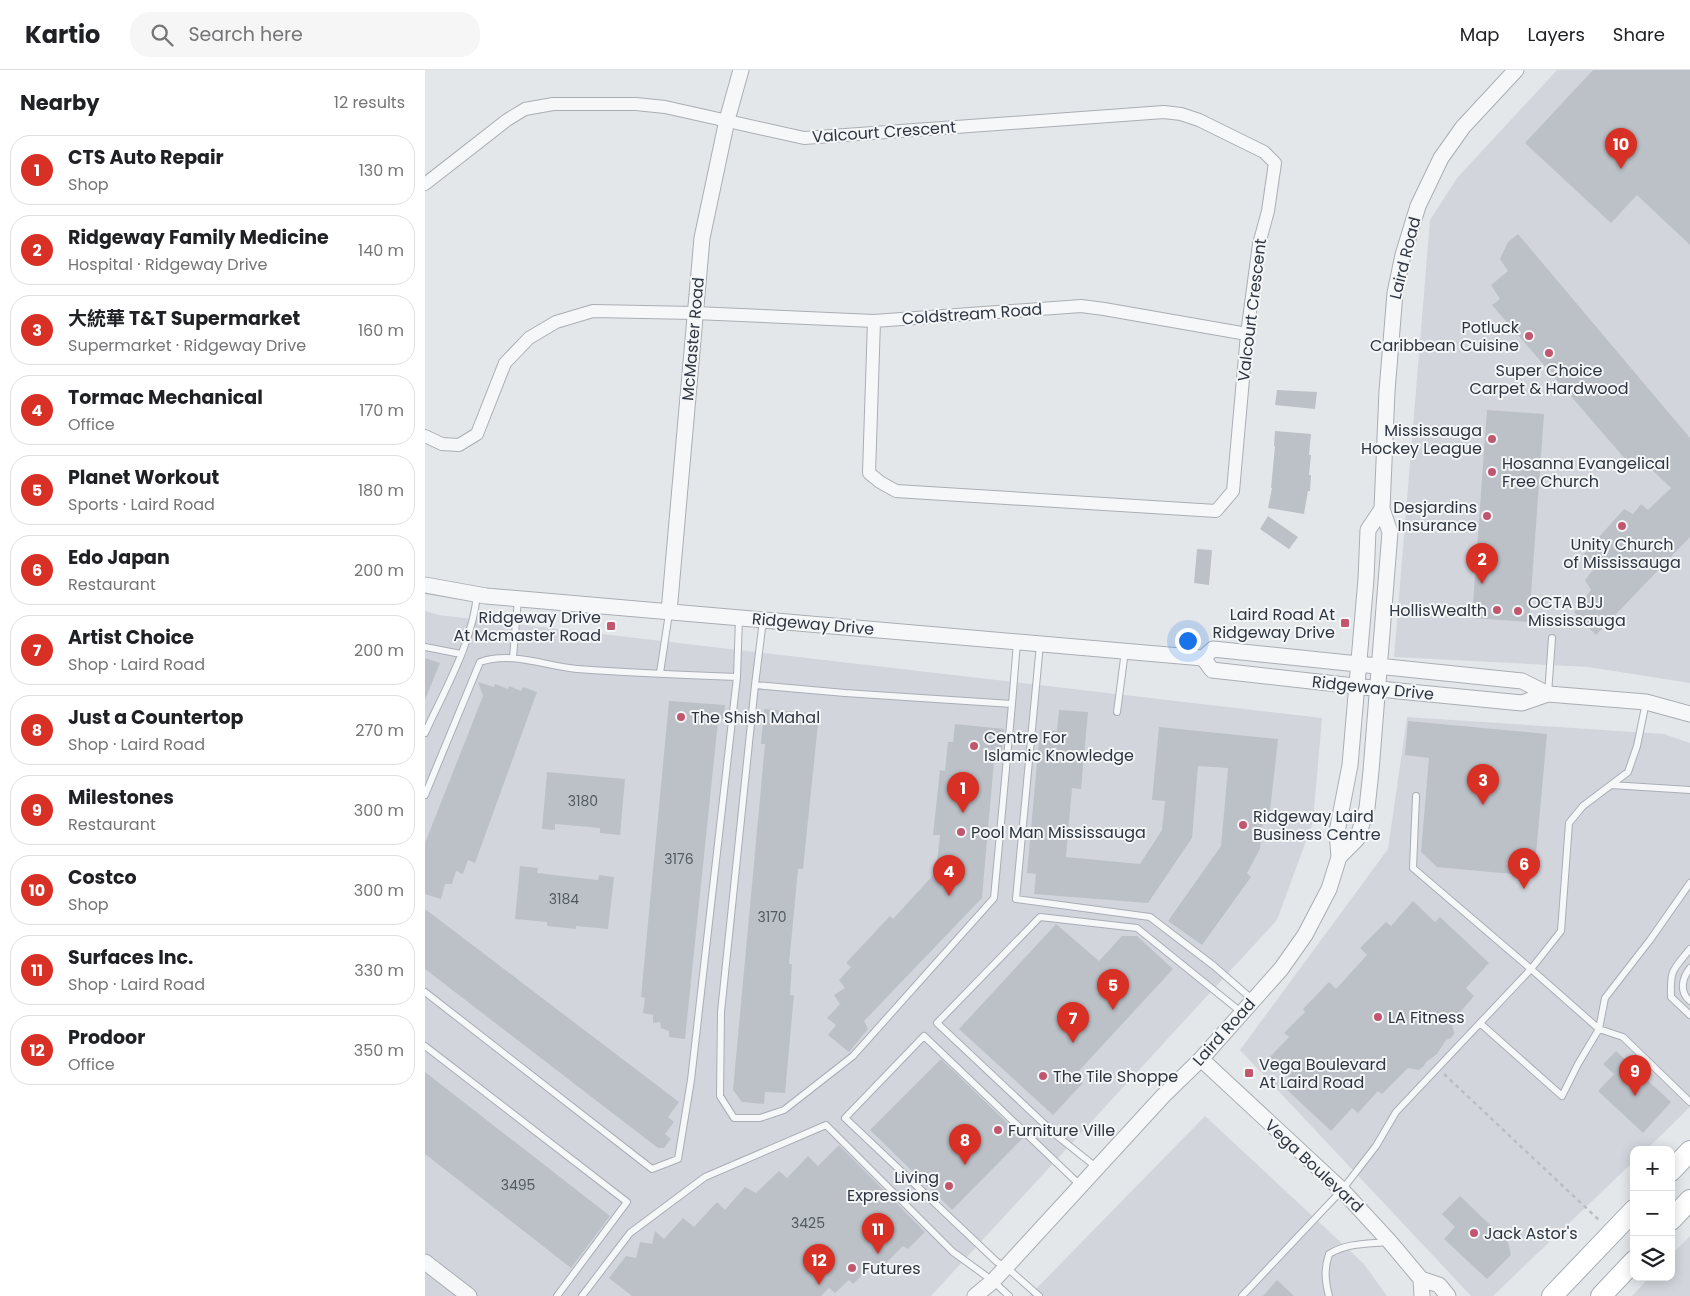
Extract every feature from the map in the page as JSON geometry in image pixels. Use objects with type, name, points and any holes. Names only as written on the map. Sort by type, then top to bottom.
[{"type":"main road","points":[[1675,1167],[1690,1151]]},
{"type":"main road","points":[[1675,1216],[1690,1200]]},
{"type":"main road","points":[[1552,1296],[1630,1214]]},
{"type":"main road","points":[[1601,1296],[1630,1264]]},
{"type":"street","name":"McMaster Road","points":[[669,612],[702,238],[727,120],[741,70]]},
{"type":"street","name":"Laird Road","points":[[1339,857],[1357,839],[1367,808],[1379,689],[1390,532],[1382,509],[1387,391],[1395,293],[1403,255],[1419,206],[1441,158],[1463,127],[1516,70]]},
{"type":"street","points":[[425,184],[507,120],[525,109],[553,104],[636,104],[665,107],[727,120]]},
{"type":"street","name":"Valcourt Crescent","points":[[727,120],[804,138],[1164,112],[1181,114],[1199,120],[1264,152],[1275,163],[1268,211],[1259,244],[1247,334],[1233,492],[1216,511],[896,491],[869,473],[874,321]]},
{"type":"street","name":"Coldstream Road","points":[[425,436],[442,444],[459,445],[477,434],[505,364],[529,338],[556,322],[593,311],[695,313],[874,321],[1081,306],[1247,334]]},
{"type":"street","name":"Laird Road","points":[[975,1296],[993,1281],[1163,1096],[1201,1059],[1281,969],[1305,935],[1329,890],[1339,857],[1337,832],[1350,766],[1368,530],[1382,509]]},
{"type":"street","name":"Ridgeway Drive","points":[[425,585],[477,595],[518,599],[1203,658],[1213,649],[1522,681],[1548,694],[1646,702],[1690,714]]},
{"type":"street","name":"Ridgeway Drive","points":[[1203,658],[1212,670],[1379,689],[1523,703],[1548,694]]},
{"type":"street","name":"Vega Boulevard","points":[[1201,1059],[1342,1190],[1421,1279],[1439,1285],[1448,1296]]},
{"type":"street","points":[[425,1262],[469,1296]]},
{"type":"street","points":[[1421,1279],[1422,1296]]},
{"type":"lane","points":[[425,733],[461,654],[475,616],[477,595]]},
{"type":"lane","points":[[513,658],[518,599]]},
{"type":"lane","points":[[660,673],[669,612]]},
{"type":"lane","points":[[425,992],[652,1169],[678,1159],[691,1080],[737,677],[739,618]]},
{"type":"lane","points":[[763,620],[721,1012],[720,1096],[734,1118],[760,1118],[784,1110],[853,1056],[994,898],[1017,642]]},
{"type":"lane","points":[[1548,694],[1551,638]]},
{"type":"lane","points":[[1040,644],[1016,898],[1150,917],[1214,966],[1253,1000]]},
{"type":"lane","points":[[425,647],[461,654]]},
{"type":"lane","points":[[1117,712],[1125,651]]},
{"type":"lane","points":[[425,795],[479,662],[493,658],[513,658],[575,668],[737,677]]},
{"type":"lane","points":[[755,685],[1012,704]]},
{"type":"lane","points":[[1242,1296],[1342,1190],[1376,1146],[1396,1112],[1481,1024],[1531,969],[1561,931],[1569,823],[1583,806],[1628,772],[1637,746],[1646,702]]},
{"type":"lane","points":[[1611,785],[1690,790]]},
{"type":"lane","points":[[1416,796],[1413,868],[1599,1029],[1623,1037],[1690,1102]]},
{"type":"lane","points":[[1481,1024],[1562,1096],[1599,1029],[1605,998],[1650,940],[1690,883]]},
{"type":"lane","points":[[1097,1168],[1056,1136],[937,1023],[1040,917],[1137,928],[1242,1013]]},
{"type":"lane","points":[[1690,950],[1672,971],[1671,997],[1690,1014]]},
{"type":"lane","points":[[1690,968],[1682,987],[1685,997],[1690,1001]]},
{"type":"lane","points":[[1039,1296],[1006,1267],[997,1262],[845,1118],[924,1036],[1081,1186]]},
{"type":"lane","points":[[425,1046],[627,1202],[557,1296]]},
{"type":"lane","points":[[581,1296],[631,1233],[705,1177],[826,1124],[953,1252],[993,1281],[1009,1296]]},
{"type":"lane","points":[[1329,1296],[1325,1283],[1325,1266],[1329,1254],[1339,1248],[1352,1245],[1390,1242]]},
{"type":"path","points":[[1439,1068],[1612,1232]]},
{"type":"shaded area","points":[[1557,70],[1690,70],[1690,683],[1588,667],[1394,657],[1430,220],[1457,178]]},
{"type":"shaded area","points":[[425,611],[439,615],[1322,718],[1313,822],[1277,920],[931,1296],[425,1296]]},
{"type":"shaded area","points":[[1407,717],[1664,734],[1690,743],[1690,1107],[1650,1146],[1630,1146],[1630,1165],[1493,1296],[1471,1296],[1240,1050],[1388,849]]},
{"type":"shaded area","points":[[1205,1116],[1364,1264],[1387,1296],[1029,1296]]},
{"type":"shaded area","points":[[1690,1236],[1690,1296],[1632,1296],[1646,1281],[1675,1281],[1675,1251]]},
{"type":"building","points":[[1593,70],[1690,70],[1690,245],[1637,195],[1611,223],[1525,143]]},
{"type":"building","points":[[1518,234],[1690,438],[1690,537],[1596,635],[1574,612],[1591,590],[1585,580],[1594,569],[1582,556],[1624,509],[1633,514],[1641,504],[1648,510],[1671,488],[1648,466],[1642,470],[1632,457],[1626,460],[1492,305],[1500,299],[1491,285],[1508,271],[1500,259],[1508,242]]},
{"type":"building","points":[[1277,390],[1317,392],[1315,409],[1275,405]]},
{"type":"building","points":[[1487,410],[1544,414],[1529,622],[1472,618]]},
{"type":"building","points":[[1275,431],[1311,434],[1309,455],[1311,455],[1310,491],[1308,491],[1304,514],[1268,508],[1272,488]]},
{"type":"building","points":[[1268,516],[1298,537],[1289,549],[1260,529]]},
{"type":"building","points":[[1197,549],[1212,550],[1209,585],[1194,583]]},
{"type":"building","points":[[425,658],[440,663],[425,700]]},
{"type":"building","points":[[478,682],[494,687],[495,684],[508,689],[509,686],[521,691],[523,687],[537,692],[475,863],[468,860],[463,874],[456,871],[452,884],[445,884],[441,899],[425,894],[425,843],[483,696]]},
{"type":"building","points":[[669,701],[725,705],[724,718],[718,721],[685,1039],[669,1037],[669,1031],[661,1028],[660,1022],[653,1023],[653,1015],[643,1013],[645,998],[641,997]]},
{"type":"building","points":[[764,709],[819,714],[803,869],[798,869],[789,964],[792,964],[790,995],[794,995],[785,1093],[765,1092],[764,1104],[742,1102],[733,1090],[765,744],[761,744]]},
{"type":"building","name":"Ridgeway Laird Business Centre","points":[[1059,710],[1088,712],[1081,789],[1072,788],[1066,857],[1140,864],[1162,830],[1165,801],[1152,800],[1159,727],[1278,739],[1269,820],[1263,820],[1260,849],[1247,873],[1251,877],[1202,945],[1168,921],[1221,846],[1228,768],[1198,766],[1192,838],[1148,903],[1034,894],[1036,874],[1027,873],[1040,730],[1057,731]]},
{"type":"building","points":[[1408,721],[1547,734],[1534,876],[1437,867],[1421,852],[1429,758],[1405,755]]},
{"type":"building","points":[[955,724],[1004,729],[1001,760],[994,761],[982,898],[864,1021],[868,1029],[849,1052],[828,1035],[836,1025],[827,1018],[840,1004],[834,995],[845,988],[839,980],[851,967],[846,963],[890,916],[893,919],[936,872],[940,835],[933,835],[940,770],[945,771],[948,742],[953,742]]},
{"type":"building","points":[[547,772],[625,779],[620,835],[600,833],[600,828],[555,824],[555,830],[542,829]]},
{"type":"building","points":[[520,866],[538,868],[537,873],[598,880],[599,875],[614,877],[608,929],[576,926],[576,929],[547,926],[547,922],[515,919]]},
{"type":"building","name":"LA Fitness","points":[[1413,901],[1435,922],[1440,917],[1489,963],[1466,988],[1474,996],[1452,1022],[1454,1034],[1446,1040],[1437,1054],[1419,1070],[1408,1068],[1382,1094],[1378,1091],[1358,1113],[1352,1108],[1331,1131],[1285,1088],[1292,1080],[1269,1058],[1289,1037],[1284,1033],[1305,1012],[1303,1009],[1329,982],[1336,989],[1367,955],[1360,948],[1386,922],[1391,926]]},
{"type":"building","points":[[425,909],[679,1102],[668,1117],[674,1122],[665,1134],[671,1139],[664,1148],[658,1148],[425,969]]},
{"type":"building","points":[[1056,924],[1099,961],[1122,936],[1137,936],[1173,969],[1076,1074],[1083,1083],[1053,1115],[959,1029]]},
{"type":"building","points":[[1616,1051],[1671,1102],[1643,1133],[1598,1091],[1614,1074],[1603,1064]]},
{"type":"building","points":[[941,1059],[1023,1138],[952,1210],[870,1130]]},
{"type":"building","points":[[425,1072],[610,1216],[571,1268],[425,1154]]},
{"type":"building","points":[[839,1145],[925,1232],[908,1249],[903,1246],[879,1270],[873,1264],[853,1284],[849,1280],[835,1293],[829,1288],[821,1296],[632,1296],[609,1278],[626,1256],[636,1258],[640,1242],[652,1244],[655,1231],[664,1239],[683,1218],[694,1227],[717,1202],[725,1210],[745,1187],[756,1193],[779,1171],[787,1178],[808,1156],[818,1166]]},
{"type":"building","name":"Jack Astor's","points":[[1460,1196],[1508,1242],[1511,1255],[1487,1279],[1444,1239],[1455,1227],[1442,1214]]},
{"type":"building","points":[[1277,1280],[1294,1296],[1263,1296]]},
{"type":"place","name":"Costco","points":[[1621,169]]},
{"type":"place","name":"Potluck Caribbean Cuisine","points":[[1529,336]]},
{"type":"place","name":"Super Choice Carpet & Hardwood","points":[[1549,353]]},
{"type":"place","name":"Mississauga Hockey League","points":[[1492,439]]},
{"type":"place","name":"Hosanna Evangelical Free Church","points":[[1492,472]]},
{"type":"place","name":"Desjardins Insurance","points":[[1487,516]]},
{"type":"place","name":"Unity Church of Mississauga","points":[[1622,526]]},
{"type":"place","name":"Ridgeway Family Medicine","points":[[1482,584]]},
{"type":"place","name":"HollisWealth","points":[[1497,610]]},
{"type":"place","name":"OCTA BJJ Mississauga","points":[[1518,611]]},
{"type":"place","name":"Laird Road At Ridgeway Drive","points":[[1345,623]]},
{"type":"place","name":"Ridgeway Drive At Mcmaster Road","points":[[611,626]]},
{"type":"place","name":"The Shish Mahal","points":[[681,717]]},
{"type":"place","name":"Centre For Islamic Knowledge","points":[[974,746]]},
{"type":"place","name":"大統華 T&T Supermarket","points":[[1483,805]]},
{"type":"place","name":"CTS Auto Repair","points":[[963,813]]},
{"type":"place","name":"Ridgeway Laird Business Centre","points":[[1243,825]]},
{"type":"place","name":"Pool Man Mississauga","points":[[961,832]]},
{"type":"place","name":"Edo Japan","points":[[1524,889]]},
{"type":"place","name":"Tormac Mechanical","points":[[949,896]]},
{"type":"place","name":"Planet Workout","points":[[1113,1010]]},
{"type":"place","name":"LA Fitness","points":[[1378,1017]]},
{"type":"place","name":"Artist Choice","points":[[1073,1043]]},
{"type":"place","name":"Vega Boulevard At Laird Road","points":[[1249,1073]]},
{"type":"place","name":"The Tile Shoppe","points":[[1043,1076]]},
{"type":"place","name":"Milestones","points":[[1635,1096]]},
{"type":"place","name":"Furniture Ville","points":[[998,1130]]},
{"type":"place","name":"Just a Countertop","points":[[965,1165]]},
{"type":"place","name":"Living Expressions","points":[[949,1186]]},
{"type":"place","name":"Jack Astor's","points":[[1474,1233]]},
{"type":"place","name":"Surfaces Inc.","points":[[878,1254]]},
{"type":"place","name":"Futures","points":[[852,1268]]},
{"type":"place","name":"Prodoor","points":[[819,1285]]}]
